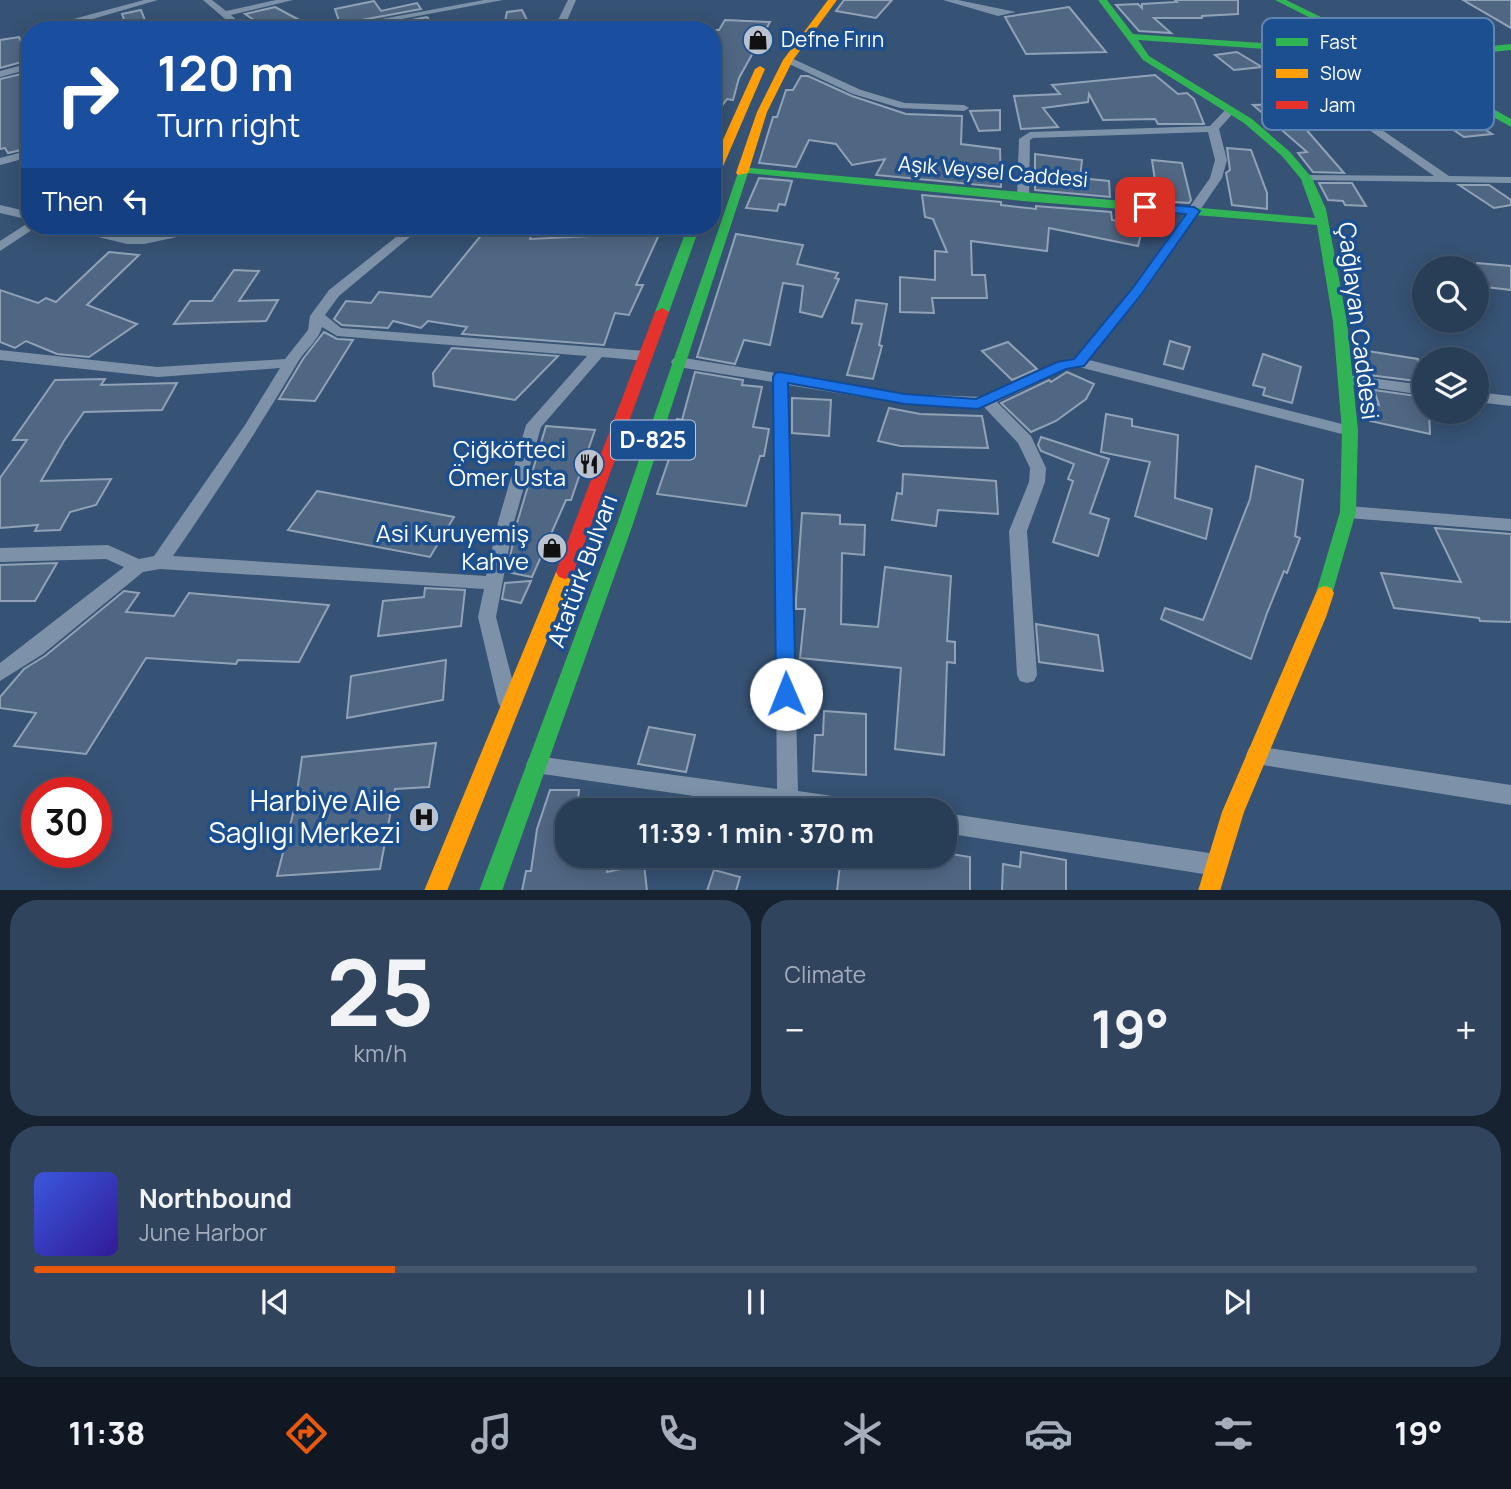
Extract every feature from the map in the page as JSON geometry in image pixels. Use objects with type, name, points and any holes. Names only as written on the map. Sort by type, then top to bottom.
[{"type":"main road","name":"Atatürk Bulvarı","points":[[490,890],[625,524],[762,112],[785,65],[833,0]]},
{"type":"main road","name":"Çağlayan Caddesi","points":[[1102,0],[1146,58],[1231,110],[1266,136],[1307,178],[1320,208],[1347,380],[1350,431],[1348,512],[1317,617],[1233,812],[1209,890]]},
{"type":"main road","points":[[1279,0],[1322,18]]},
{"type":"main road","points":[[1129,37],[1262,46]]},
{"type":"main road","points":[[721,155],[764,62],[785,65]]},
{"type":"main road","points":[[1494,113],[1511,124]]},
{"type":"main road","name":"Aşık Veysel Caddesi","points":[[744,169],[1023,197],[1322,222]]},
{"type":"main road","name":"Atatürk Bulvarı","points":[[435,890],[510,710],[691,235]]},
{"type":"main road","points":[[646,356],[678,362]]},
{"type":"street","points":[[76,21],[154,0]]},
{"type":"street","points":[[207,0],[235,21]]},
{"type":"street","points":[[227,13],[289,0]]},
{"type":"street","points":[[421,0],[434,10]]},
{"type":"street","points":[[375,21],[499,0]]},
{"type":"street","points":[[562,21],[572,0]]},
{"type":"street","points":[[947,0],[998,13],[1011,12]]},
{"type":"street","points":[[785,65],[904,106],[964,108]]},
{"type":"street","points":[[0,74],[21,68]]},
{"type":"street","points":[[1023,197],[1025,139],[1030,135],[1213,129],[1231,110]]},
{"type":"street","points":[[1079,362],[1137,292],[1216,178],[1221,160],[1213,129]]},
{"type":"street","points":[[1376,130],[1446,179]]},
{"type":"street","points":[[0,162],[21,156]]},
{"type":"street","points":[[1307,178],[1511,180]]},
{"type":"street","points":[[0,209],[21,214]]},
{"type":"street","points":[[0,247],[21,233]]},
{"type":"street","points":[[106,235],[127,240],[144,240],[168,235]]},
{"type":"street","points":[[160,562],[251,429],[300,347],[315,331],[317,316],[334,293],[405,235]]},
{"type":"street","points":[[317,316],[337,332],[646,356]]},
{"type":"street","points":[[510,710],[487,617],[506,522],[534,425],[599,352]]},
{"type":"street","points":[[0,355],[158,372],[290,363]]},
{"type":"street","points":[[678,362],[905,399],[978,404],[1063,365],[1079,362],[1350,431]]},
{"type":"street","points":[[780,377],[788,798]]},
{"type":"street","points":[[1347,380],[1412,388]]},
{"type":"street","points":[[1489,398],[1511,401]]},
{"type":"street","points":[[987,401],[1025,440],[1038,468],[1037,482],[1018,531],[1027,675]]},
{"type":"street","points":[[1348,512],[1511,525]]},
{"type":"street","points":[[0,555],[108,552],[138,566]]},
{"type":"street","points":[[0,673],[36,648],[138,566],[160,562],[493,583]]},
{"type":"street","points":[[1256,755],[1511,796]]},
{"type":"street","points":[[536,765],[781,798]]},
{"type":"street","points":[[957,825],[1216,865]]},
{"type":"building","points":[[844,0],[892,0],[876,18],[836,11]]},
{"type":"building","points":[[1175,0],[1238,0],[1238,14],[1202,18],[1154,18],[1171,33],[1139,31],[1116,5],[1138,4],[1142,8],[1142,4],[1177,2]]},
{"type":"building","points":[[1463,0],[1511,0],[1511,28]]},
{"type":"building","points":[[374,1],[381,11],[417,3],[421,9],[356,21],[339,21],[335,9]]},
{"type":"building","points":[[275,7],[301,21],[256,21],[245,14]]},
{"type":"building","points":[[1069,7],[1106,52],[1026,54],[1005,17]]},
{"type":"building","points":[[141,10],[145,21],[125,21],[122,14]]},
{"type":"building","points":[[522,10],[528,21],[505,21],[507,12]]},
{"type":"building","points":[[427,17],[430,21],[406,21]]},
{"type":"building","points":[[725,20],[770,22],[739,78],[733,100],[727,99],[721,107],[721,27]]},
{"type":"building","points":[[19,37],[21,62],[0,68],[0,40]]},
{"type":"building","points":[[1237,52],[1262,67],[1234,70],[1215,55]]},
{"type":"building","points":[[21,74],[21,150],[8,153],[5,148],[0,149],[0,79]]},
{"type":"building","points":[[1155,75],[1178,94],[1187,93],[1194,99],[1204,124],[1158,124],[1155,119],[1103,120],[1089,94],[1088,102],[1043,108],[1058,127],[1021,129],[1014,96],[1060,94],[1052,85]]},
{"type":"building","points":[[801,76],[808,76],[852,96],[906,114],[962,116],[961,144],[1000,149],[1001,187],[876,175],[885,159],[852,165],[836,144],[809,140],[796,167],[759,163],[773,117],[777,117],[786,90],[793,90]]},
{"type":"building","points":[[1253,105],[1262,105],[1262,113]]},
{"type":"building","points":[[1000,110],[1000,130],[979,131],[970,111]]},
{"type":"building","points":[[1282,130],[1307,130],[1344,173],[1313,172],[1298,153],[1307,152]]},
{"type":"building","points":[[1454,130],[1486,130],[1492,134],[1464,137]]},
{"type":"building","points":[[1227,148],[1251,150],[1267,193],[1267,209],[1232,205],[1226,173],[1230,170]]},
{"type":"building","points":[[1035,154],[1082,160],[1080,178],[1109,181],[1110,197],[1035,190]]},
{"type":"building","points":[[1152,160],[1182,163],[1191,200],[1189,203],[1158,201]]},
{"type":"building","points":[[759,178],[792,181],[785,205],[779,204],[777,211],[746,208]]},
{"type":"building","points":[[1319,183],[1352,183],[1366,206],[1345,205],[1343,201],[1328,200]]},
{"type":"building","points":[[1459,185],[1489,185],[1511,200],[1511,205],[1494,208]]},
{"type":"building","points":[[922,195],[1001,202],[1001,205],[1036,209],[1036,206],[1111,212],[1112,220],[1143,226],[1138,246],[1049,228],[1047,251],[971,241],[972,275],[985,275],[987,298],[932,298],[934,313],[900,312],[900,277],[935,280],[935,251],[947,252],[933,219],[925,217]]},
{"type":"building","points":[[736,234],[803,245],[797,264],[838,273],[835,278],[839,279],[822,317],[800,312],[803,286],[783,283],[770,345],[744,340],[735,364],[697,357]]},
{"type":"building","points":[[481,235],[531,235],[530,239],[659,235],[636,285],[643,285],[629,315],[615,313],[604,345],[462,334],[467,327],[428,321],[421,328],[393,321],[388,328],[342,325],[334,319],[346,301],[371,303],[379,292],[431,297]]},
{"type":"building","points":[[109,252],[139,255],[87,305],[137,324],[89,357],[57,354],[26,341],[15,348],[0,342],[0,290],[38,303],[46,298],[56,302]]},
{"type":"building","points":[[1489,264],[1511,266],[1511,290],[1489,287]]},
{"type":"building","points":[[234,270],[259,271],[239,301],[278,300],[266,321],[174,324],[190,301],[212,301]]},
{"type":"building","points":[[856,300],[887,304],[879,345],[882,346],[873,379],[847,375],[862,324],[852,323]]},
{"type":"building","points":[[324,332],[337,339],[353,340],[315,401],[279,399],[303,359]]},
{"type":"building","points":[[1170,341],[1190,347],[1183,369],[1164,364]]},
{"type":"building","points":[[1008,342],[1037,369],[1012,380],[982,351]]},
{"type":"building","points":[[452,348],[558,356],[515,400],[434,386],[433,373]]},
{"type":"building","points":[[1361,350],[1412,358],[1412,380],[1369,375]]},
{"type":"building","points":[[1263,354],[1301,367],[1292,403],[1263,395],[1265,388],[1253,385]]},
{"type":"building","points":[[695,372],[743,380],[742,385],[762,387],[753,427],[769,429],[764,456],[760,456],[746,506],[657,494],[669,459],[664,459],[677,419],[682,420]]},
{"type":"building","points":[[1067,372],[1094,384],[1086,399],[1056,421],[1031,432],[1001,403],[1049,380],[1051,382]]},
{"type":"building","points":[[105,379],[101,385],[177,383],[162,410],[84,412],[64,441],[41,481],[111,479],[96,505],[70,512],[60,530],[35,531],[38,525],[0,528],[0,478],[27,440],[13,440],[55,380]]},
{"type":"building","points":[[1374,390],[1412,395],[1412,424],[1430,424],[1430,434],[1370,421],[1370,403],[1379,405]]},
{"type":"building","points":[[792,398],[831,400],[829,436],[792,433]]},
{"type":"building","points":[[889,408],[920,414],[982,416],[988,448],[900,446],[878,441]]},
{"type":"building","points":[[1106,414],[1132,419],[1132,426],[1178,435],[1175,498],[1212,509],[1206,539],[1135,516],[1150,462],[1101,452]]},
{"type":"building","points":[[546,426],[595,430],[571,500],[566,500],[532,577],[507,572],[517,523]]},
{"type":"building","points":[[1041,437],[1109,459],[1090,513],[1109,519],[1098,556],[1053,542],[1073,481],[1068,479],[1074,464],[1041,451],[1038,445]]},
{"type":"building","points":[[1256,466],[1303,480],[1295,536],[1300,538],[1287,573],[1284,571],[1251,659],[1161,619],[1165,608],[1203,620],[1250,499]]},
{"type":"building","points":[[903,474],[996,481],[998,514],[938,510],[936,526],[892,520],[897,493],[902,494]]},
{"type":"building","points":[[317,491],[454,517],[430,557],[288,530]]},
{"type":"building","points":[[802,513],[840,515],[840,524],[865,525],[864,555],[842,553],[841,624],[878,627],[885,567],[951,576],[947,641],[955,642],[955,663],[947,662],[944,755],[895,749],[901,668],[800,658],[805,609],[796,609],[796,600]]},
{"type":"building","points":[[1435,528],[1511,534],[1511,622],[1480,621],[1479,618],[1394,608],[1381,573],[1461,582]]},
{"type":"building","points":[[57,563],[35,601],[0,601],[0,565]]},
{"type":"building","points":[[531,581],[521,603],[502,599],[505,583]]},
{"type":"building","points":[[425,588],[465,590],[461,626],[378,636],[383,601],[424,597]]},
{"type":"building","points":[[124,591],[139,593],[126,612],[174,616],[189,593],[329,605],[299,662],[238,660],[236,664],[146,658],[86,754],[14,746],[36,713],[0,708],[0,697],[24,669],[45,656]]},
{"type":"building","points":[[1036,624],[1098,635],[1103,671],[1039,662]]},
{"type":"building","points":[[446,660],[443,700],[347,718],[351,676]]},
{"type":"building","points":[[824,711],[866,714],[866,775],[813,771],[815,735],[823,735]]},
{"type":"building","points":[[649,727],[695,735],[686,772],[638,764]]},
{"type":"building","points":[[436,743],[429,787],[395,789],[380,869],[277,876],[295,806],[302,757]]},
{"type":"building","points":[[550,790],[579,790],[578,798],[555,798],[555,868],[608,868],[607,872],[644,868],[647,890],[522,890],[526,871],[531,871],[537,829]]},
{"type":"building","points":[[1021,852],[1066,860],[1066,890],[1002,890],[1003,864],[1020,867]]},
{"type":"building","points":[[957,855],[970,857],[970,890],[837,890],[840,868],[957,868]]},
{"type":"building","points":[[714,870],[740,877],[736,890],[707,890]]},
{"type":"traffic: fast","points":[[1102,0],[1146,58],[1248,121],[1286,154],[1306,178],[1320,209],[1340,322],[1350,431],[1348,512],[1325,593]]},
{"type":"traffic: fast","points":[[1279,0],[1318,18]]},
{"type":"traffic: fast","points":[[1129,37],[1262,46]]},
{"type":"traffic: fast","points":[[1494,49],[1511,47]]},
{"type":"traffic: fast","points":[[1494,114],[1511,124]]},
{"type":"traffic: fast","points":[[744,169],[1023,197],[1322,222]]},
{"type":"traffic: fast","points":[[490,890],[625,524],[742,173]]},
{"type":"traffic: fast","points":[[662,312],[691,235]]},
{"type":"traffic: slow","points":[[742,173],[762,112],[788,60],[833,0]]},
{"type":"traffic: slow","points":[[721,158],[760,69]]},
{"type":"traffic: slow","points":[[435,890],[565,572]]},
{"type":"traffic: slow","points":[[1209,890],[1233,812],[1325,593]]},
{"type":"traffic: jam","points":[[565,572],[662,312]]},
{"type":"place","name":"Defne Fırın","points":[[758,40]]},
{"type":"place","name":"Çiğköfteci Ömer Usta","points":[[589,464]]},
{"type":"place","name":"Asi Kuruyemiş Kahve","points":[[552,548]]},
{"type":"place","name":"Harbiye Aile Saglıgı Merkezi","points":[[424,817]]},
{"type":"route","points":[[786,694],[780,377],[905,399],[978,404],[1063,365],[1079,362],[1137,292],[1194,211],[1145,207]]}]
